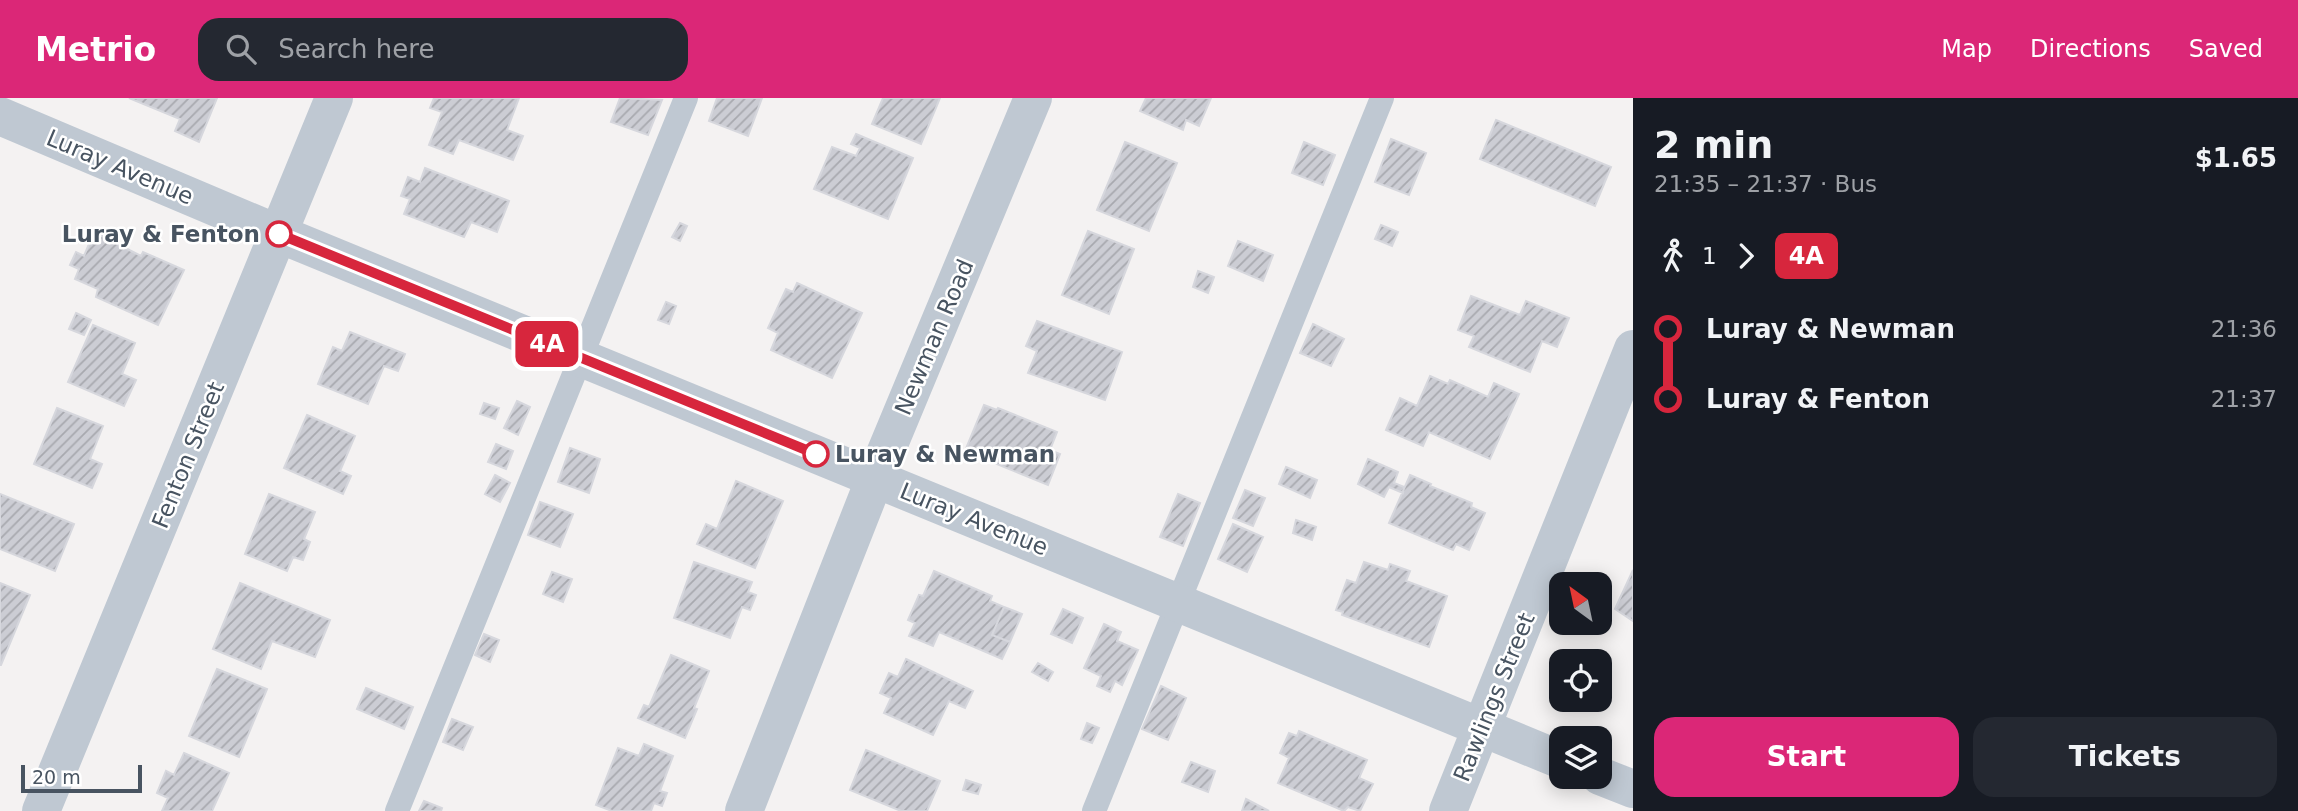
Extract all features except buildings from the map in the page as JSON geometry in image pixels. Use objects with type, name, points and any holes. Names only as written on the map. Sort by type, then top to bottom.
[{"type":"street","name":"Fenton Street","points":[[41,811],[334,98]]},
{"type":"street","name":"Newman Road","points":[[744,811],[875,478],[1033,98]]},
{"type":"street","name":"Luray Avenue","points":[[0,116],[279,234],[1549,755]]},
{"type":"street","name":"Rawlings Street","points":[[1448,811],[1633,349]]},
{"type":"street","points":[[1612,781],[1633,789]]},
{"type":"lane","points":[[0,104],[2,98]]},
{"type":"lane","points":[[397,811],[686,98]]},
{"type":"lane","points":[[1094,811],[1382,98]]},
{"type":"bus line","name":"4A","points":[[279,234],[816,454]]},
{"type":"place","name":"Luray & Fenton","points":[[279,234]]},
{"type":"place","name":"Luray & Newman","points":[[816,454]]}]
